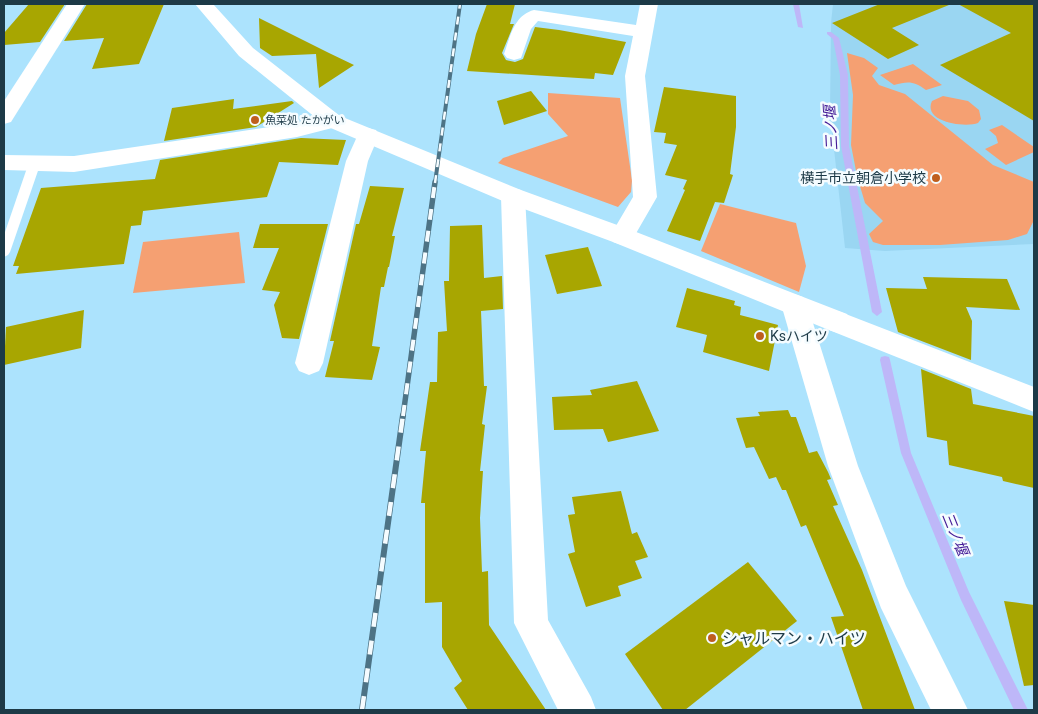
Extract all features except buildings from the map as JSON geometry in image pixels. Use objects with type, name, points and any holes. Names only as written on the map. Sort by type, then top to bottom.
[{"type":"street","points":[[4,118],[76,4]]},
{"type":"street","points":[[204,4],[246,52],[333,121],[513,196],[622,236],[1034,400]]},
{"type":"street","points":[[622,236],[645,198],[635,76],[648,4]]},
{"type":"street","points":[[514,54],[522,27],[536,9],[643,32]]},
{"type":"street","points":[[4,163],[74,164],[297,130],[333,121]]},
{"type":"street","points":[[310,363],[357,161],[368,135]]},
{"type":"street","points":[[513,196],[531,623],[578,710]]},
{"type":"street","points":[[794,304],[843,466],[893,596],[950,710]]},
{"type":"lane","points":[[4,252],[34,164]]},
{"type":"shaded area","name":"横手市立朝倉小学校","points":[[833,4],[1034,4],[1034,244],[885,251],[845,248],[830,113]]},
{"type":"shaded area","points":[[847,53],[864,58],[878,68],[872,76],[879,85],[905,94],[993,165],[1034,182],[1034,220],[1027,234],[1008,240],[940,245],[883,245],[873,242],[869,234],[883,221],[865,203],[857,176],[851,145],[853,95]]},
{"type":"shaded area","points":[[913,64],[942,85],[926,90],[911,83],[894,85],[880,75]]},
{"type":"shaded area","points":[[548,93],[620,98],[632,180],[631,192],[618,207],[498,163],[503,158],[568,136],[548,114]]},
{"type":"shaded area","points":[[943,96],[968,101],[979,110],[981,119],[978,123],[964,125],[939,119],[933,114],[931,108],[932,101]]},
{"type":"shaded area","points":[[1002,125],[1034,147],[1034,152],[1006,165],[985,149],[998,143],[996,136],[989,130]]},
{"type":"shaded area","points":[[720,204],[796,223],[806,266],[799,292],[701,251]]},
{"type":"shaded area","points":[[239,232],[245,283],[133,293],[143,242]]},
{"type":"waterway","name":"三ノ堰","points":[[796,4],[801,27]]},
{"type":"waterway","name":"三ノ堰","points":[[829,33],[836,38],[844,75],[845,146],[877,312]]},
{"type":"waterway","name":"三ノ堰","points":[[885,360],[906,453],[965,596],[1021,710]]},
{"type":"railway","points":[[435,183],[460,4]]},
{"type":"railway","points":[[403,416],[435,182]]},
{"type":"railway","points":[[362,710],[403,415]]},
{"type":"place","name":"魚菜処 たかがい","points":[[255,120]]},
{"type":"place","name":"横手市立朝倉小学校","points":[[936,178]]},
{"type":"place","name":"Ksハイツ","points":[[760,336]]},
{"type":"place","name":"シャルマン・ハイツ","points":[[712,638]]}]
